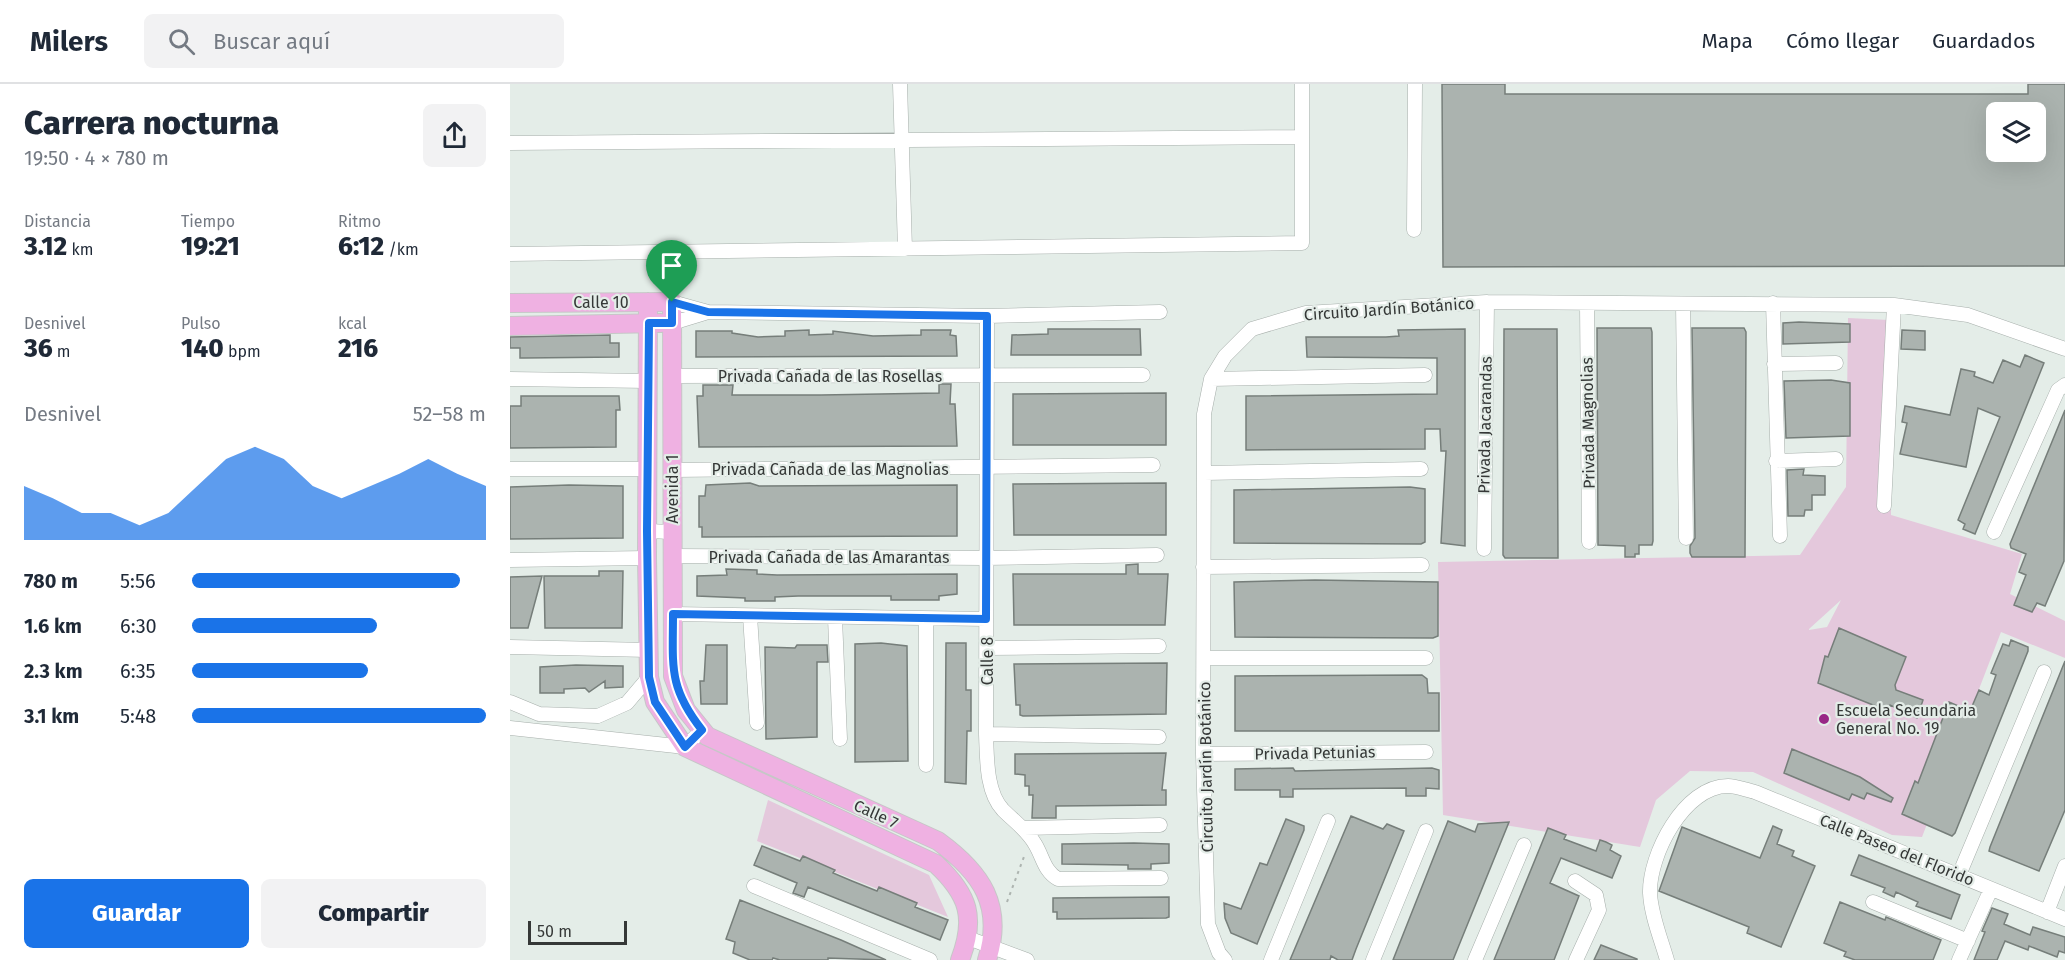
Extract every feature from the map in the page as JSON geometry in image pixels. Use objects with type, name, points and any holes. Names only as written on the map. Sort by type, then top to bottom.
[{"type":"main road","name":"Avenida 1","points":[[648,302],[649,677]]},
{"type":"main road","name":"Calle 10","points":[[510,303],[672,302]]},
{"type":"main road","name":"Avenida 1","points":[[672,302],[673,676]]},
{"type":"main road","name":"Calle 10","points":[[510,326],[672,323]]},
{"type":"main road","name":"Calle 7","points":[[673,676],[686,710],[707,736],[749,758],[938,842],[958,855],[973,872],[991,904],[994,926],[989,953]]},
{"type":"main road","points":[[649,677],[655,702],[685,747]]},
{"type":"main road","name":"Calle 7","points":[[685,747],[936,864],[961,893],[970,923],[968,938]]},
{"type":"main road","points":[[960,960],[968,938]]},
{"type":"street","points":[[900,84],[905,249]]},
{"type":"street","points":[[510,254],[1302,243],[1302,84]]},
{"type":"street","points":[[1414,230],[1416,84]]},
{"type":"street","points":[[510,143],[1302,137]]},
{"type":"street","name":"Calle 10","points":[[672,302],[708,312]]},
{"type":"street","name":"Circuito Jardín Botánico","points":[[1225,960],[1208,924],[1203,754],[1204,414],[1211,379],[1225,356],[1252,329],[1306,313],[1487,302],[1894,305],[1968,315],[2065,349]]},
{"type":"street","name":"Privada Jacarandas","points":[[1484,549],[1487,302]]},
{"type":"street","points":[[1773,303],[1780,536]]},
{"type":"street","name":"Privada Magnolias","points":[[1587,304],[1589,542]]},
{"type":"street","points":[[1683,304],[1686,538]]},
{"type":"street","points":[[1884,506],[1894,305]]},
{"type":"street","points":[[708,312],[987,316],[1160,312]]},
{"type":"street","name":"Calle 10","points":[[672,323],[708,312]]},
{"type":"street","name":"Calle 8","points":[[987,316],[986,734],[987,768],[996,799],[1003,810],[1024,828],[1036,845],[1049,873],[1063,880],[1161,878]]},
{"type":"street","points":[[1774,364],[1836,363]]},
{"type":"street","name":"Privada Cañada de las Rosellas","points":[[671,376],[1143,375]]},
{"type":"street","points":[[1211,379],[1425,375]]},
{"type":"street","points":[[510,379],[648,381]]},
{"type":"street","points":[[1994,532],[2058,390],[2065,385]]},
{"type":"street","points":[[1776,461],[1836,459]]},
{"type":"street","name":"Privada Cañada de las Magnolias","points":[[672,470],[1153,465]]},
{"type":"street","points":[[510,469],[648,469]]},
{"type":"street","points":[[1204,473],[1421,469]]},
{"type":"street","points":[[647,531],[672,532]]},
{"type":"street","name":"Privada Cañada de las Amarantas","points":[[673,556],[985,558],[1157,555]]},
{"type":"street","points":[[510,560],[647,558]]},
{"type":"street","points":[[1203,567],[1422,565]]},
{"type":"street","points":[[673,614],[986,619]]},
{"type":"street","points":[[750,616],[757,723]]},
{"type":"street","points":[[835,618],[840,739]]},
{"type":"street","points":[[926,619],[926,765]]},
{"type":"street","points":[[987,648],[1160,646]]},
{"type":"street","points":[[510,647],[649,650]]},
{"type":"street","points":[[1205,658],[1426,658]]},
{"type":"street","points":[[1959,875],[2044,672]]},
{"type":"street","points":[[510,702],[539,714],[598,716],[627,703],[649,677]]},
{"type":"street","name":"Calle 7","points":[[510,728],[685,747]]},
{"type":"street","points":[[685,747],[702,730]]},
{"type":"street","points":[[986,734],[1159,737]]},
{"type":"street","name":"Privada Petunias","points":[[1203,754],[1426,752]]},
{"type":"street","name":"Calle Paseo del Florido","points":[[1666,960],[1650,893],[1653,872],[1662,843],[1672,825],[1691,801],[1707,792],[1727,786],[1755,792],[2065,919]]},
{"type":"street","points":[[1271,960],[1328,821]]},
{"type":"street","points":[[1024,828],[1160,825]]},
{"type":"street","points":[[1372,960],[1426,831]]},
{"type":"street","points":[[1474,960],[1524,845]]},
{"type":"street","points":[[2047,912],[2065,866]]},
{"type":"street","points":[[1575,881],[1596,895],[1599,910],[1576,960]]},
{"type":"street","points":[[754,886],[930,960]]},
{"type":"street","points":[[1959,960],[1991,889]]},
{"type":"street","points":[[1873,902],[1968,941]]},
{"type":"street","points":[[968,938],[989,953],[1027,960]]},
{"type":"path","points":[[994,926],[1026,854],[1036,845]]},
{"type":"shaded area","points":[[1848,318],[1889,320],[1891,515],[2022,554],[2010,594],[2065,621],[2065,658],[2001,632],[1922,837],[1892,835],[1753,772],[1690,771],[1656,800],[1640,847],[1443,815],[1438,562],[1800,555],[1846,487]],"holes":[[[1841,600],[1827,627],[1809,630]]]},
{"type":"shaded area","points":[[768,800],[929,875],[948,917],[757,841]]},
{"type":"building","points":[[1442,84],[1505,84],[1505,94],[2028,94],[2028,84],[2065,84],[2065,266],[1443,267]]},
{"type":"building","points":[[1783,323],[1850,324],[1850,342],[1783,344]]},
{"type":"building","points":[[1597,328],[1651,328],[1652,332],[1653,541],[1652,545],[1639,545],[1639,554],[1635,554],[1635,557],[1625,557],[1625,546],[1598,545]]},
{"type":"building","points":[[1692,328],[1744,328],[1746,332],[1745,557],[1692,557],[1690,553],[1690,546],[1695,538]]},
{"type":"building","points":[[1048,329],[1140,329],[1141,355],[1011,355],[1012,335],[1048,334]]},
{"type":"building","points":[[1465,329],[1465,546],[1441,543],[1446,451],[1441,451],[1440,429],[1425,429],[1425,449],[1246,450],[1246,396],[1437,394],[1437,358],[1307,357],[1306,337],[1386,337],[1399,336],[1398,330]]},
{"type":"building","points":[[1504,329],[1557,329],[1558,558],[1505,558],[1503,555]]},
{"type":"building","points":[[809,330],[809,335],[833,334],[833,331],[873,336],[921,335],[921,330],[951,330],[950,335],[956,336],[957,356],[696,357],[696,331],[732,331],[732,333],[758,337],[785,336],[785,331]]},
{"type":"building","points":[[1902,330],[1925,331],[1925,350],[1901,349]]},
{"type":"building","points":[[610,335],[610,343],[619,343],[619,357],[520,358],[520,348],[510,348],[510,337]]},
{"type":"building","points":[[2025,355],[2044,363],[1975,534],[1963,529],[1965,524],[1958,520],[2000,417],[1978,408],[1966,467],[1900,454],[1907,423],[1902,422],[1905,406],[1950,415],[1961,369],[1975,372],[1974,376],[1993,383],[2003,360],[2020,367]]},
{"type":"building","points":[[1831,380],[1850,383],[1850,436],[1786,438],[1784,381]]},
{"type":"building","points":[[939,384],[951,384],[950,404],[955,404],[957,446],[699,447],[697,396],[703,396],[703,385],[733,385],[732,395],[821,395],[939,393]]},
{"type":"building","points":[[1166,393],[1166,445],[1013,445],[1013,394]]},
{"type":"building","points":[[521,396],[619,396],[620,410],[616,410],[616,447],[510,448],[510,406],[521,406]]},
{"type":"building","points":[[2065,410],[2064,561],[2045,606],[2037,603],[2032,612],[2014,605],[2026,575],[2019,572],[2026,554],[2011,548],[2010,544]]},
{"type":"building","points":[[1804,469],[1803,475],[1825,476],[1825,495],[1812,495],[1812,510],[1805,510],[1804,516],[1788,516],[1787,470]]},
{"type":"building","points":[[750,483],[759,486],[957,485],[957,536],[702,537],[702,527],[699,527],[699,496],[705,496],[706,485]]},
{"type":"building","points":[[1166,483],[1166,535],[1014,535],[1013,484]]},
{"type":"building","points":[[623,486],[623,538],[510,539],[510,487]]},
{"type":"building","points":[[1410,487],[1425,489],[1425,542],[1421,544],[1234,543],[1234,490]]},
{"type":"building","points":[[1138,564],[1138,574],[1168,574],[1165,625],[1014,625],[1013,574],[1126,574],[1126,565]]},
{"type":"building","points":[[726,569],[757,570],[757,574],[777,575],[957,574],[957,594],[939,596],[939,600],[891,600],[891,596],[798,596],[775,597],[775,601],[745,601],[745,598],[697,596],[697,576],[727,575]]},
{"type":"building","points":[[599,571],[623,571],[622,628],[545,628],[544,576],[599,576]]},
{"type":"building","points":[[542,576],[528,628],[510,628],[510,577]]},
{"type":"building","points":[[1315,580],[1438,582],[1438,636],[1433,638],[1235,637],[1234,582]]},
{"type":"building","points":[[1839,628],[1906,657],[1895,685],[1896,690],[1923,700],[1917,718],[1890,705],[1888,711],[1818,683],[1825,656],[1828,657]]},
{"type":"building","points":[[2011,640],[2028,647],[2028,651],[1955,833],[1952,836],[1902,814],[1915,781],[1918,783],[1949,702],[1970,711],[1979,690],[1989,695],[1996,675],[1991,673],[2003,644],[2009,646]]},
{"type":"building","points":[[881,643],[907,646],[908,761],[855,762],[855,644]]},
{"type":"building","points":[[946,643],[966,643],[966,690],[971,690],[971,731],[967,731],[966,784],[945,782]]},
{"type":"building","points":[[706,645],[727,645],[727,704],[701,704],[700,681],[704,681]]},
{"type":"building","points":[[797,645],[827,645],[828,662],[817,662],[817,737],[766,739],[765,647],[795,648]]},
{"type":"building","points":[[2065,661],[2065,810],[2039,871],[1989,851]]},
{"type":"building","points":[[1167,663],[1166,714],[1023,716],[1020,715],[1020,705],[1016,705],[1014,664]]},
{"type":"building","points":[[623,666],[623,687],[605,688],[605,681],[589,692],[585,688],[564,689],[564,693],[540,693],[540,667]]},
{"type":"building","points":[[1422,675],[1427,679],[1428,693],[1439,693],[1439,731],[1235,731],[1235,676]]},
{"type":"building","points":[[1792,749],[1860,777],[1893,798],[1891,802],[1867,793],[1864,799],[1852,794],[1849,800],[1784,773]]},
{"type":"building","points":[[1166,753],[1162,790],[1166,790],[1166,805],[1056,806],[1056,818],[1032,818],[1033,795],[1029,795],[1029,786],[1025,786],[1025,775],[1015,774],[1015,754]]},
{"type":"building","points":[[1293,768],[1295,771],[1432,768],[1439,770],[1439,789],[1426,788],[1426,796],[1406,796],[1406,788],[1293,789],[1293,797],[1280,797],[1280,790],[1235,790],[1235,769]]},
{"type":"building","points":[[1351,816],[1383,829],[1387,824],[1404,831],[1352,960],[1338,960],[1331,956],[1330,960],[1290,960]]},
{"type":"building","points":[[1286,819],[1304,826],[1304,830],[1257,944],[1231,933],[1225,918],[1224,903],[1241,909],[1260,863],[1267,865]]},
{"type":"building","points":[[1448,821],[1475,832],[1478,824],[1509,822],[1453,960],[1393,960]]},
{"type":"building","points":[[1773,826],[1782,830],[1777,844],[1794,851],[1792,856],[1815,866],[1781,947],[1747,933],[1749,927],[1659,891],[1682,827],[1760,858]]},
{"type":"building","points":[[1548,828],[1566,835],[1564,839],[1596,851],[1600,840],[1606,842],[1612,845],[1610,850],[1621,856],[1612,878],[1561,858],[1550,883],[1579,896],[1554,960],[1494,960]]},
{"type":"building","points":[[1062,844],[1169,844],[1169,863],[1151,864],[1151,869],[1128,869],[1128,865],[1062,864]]},
{"type":"building","points":[[762,846],[800,861],[803,856],[835,870],[833,873],[852,881],[877,891],[879,887],[917,903],[915,907],[948,920],[940,940],[808,887],[804,897],[793,893],[797,883],[754,865]]},
{"type":"building","points":[[1859,855],[1960,895],[1951,919],[1916,906],[1918,902],[1896,892],[1894,897],[1883,892],[1885,888],[1851,875]]},
{"type":"building","points":[[1169,897],[1169,917],[1166,918],[1057,919],[1057,912],[1053,912],[1053,898]]},
{"type":"building","points":[[740,900],[886,960],[828,958],[828,960],[780,960],[773,958],[772,960],[750,960],[733,953],[735,942],[726,939]]},
{"type":"building","points":[[1840,902],[1885,920],[1886,917],[1941,940],[1933,960],[1855,960],[1844,956],[1846,952],[1824,943]]},
{"type":"building","points":[[1992,908],[2008,914],[2004,924],[2030,935],[2033,927],[2065,937],[2065,953],[2059,951],[2057,957],[2029,946],[2028,950],[2005,941],[1997,960],[1974,960],[1985,932],[1982,931]]},
{"type":"building","points":[[1601,945],[1637,959],[1637,960],[1594,960]]},
{"type":"place","name":"Escuela Secundaria General No. 19","points":[[1824,719]]},
{"type":"route","points":[[672,302],[708,312],[987,316],[986,619],[673,614],[673,676],[686,710],[702,730],[685,747],[655,702],[649,677],[647,531],[649,323],[672,323],[672,302]]}]
